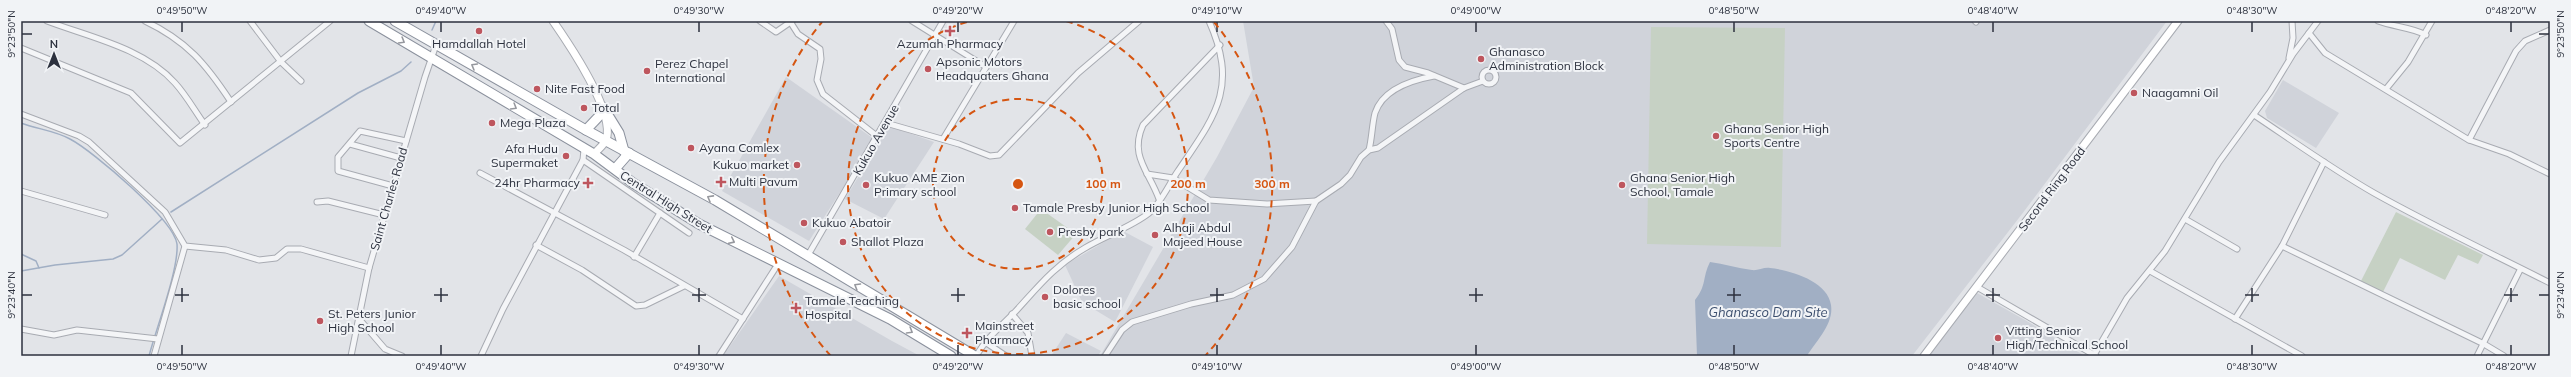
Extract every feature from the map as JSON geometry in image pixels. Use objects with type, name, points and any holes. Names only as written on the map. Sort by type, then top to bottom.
[{"type":"highway","name":"Central High Street","points":[[369,21],[594,154],[633,183],[694,220],[778,264],[890,319],[951,356]]},
{"type":"highway","name":"Central High Street","points":[[395,21],[586,130],[715,200],[975,356]]},
{"type":"highway","points":[[586,130],[603,109],[619,133],[626,152],[615,169]]},
{"type":"street","points":[[47,21],[131,52],[156,65],[176,83],[205,125]]},
{"type":"street","points":[[145,21],[170,33],[193,52],[213,75],[231,102]]},
{"type":"street","points":[[250,21],[281,62],[300,81]]},
{"type":"street","points":[[21,48],[132,92],[180,143],[205,125],[330,21]]},
{"type":"street","points":[[552,21],[603,109],[607,128],[606,141],[594,154]]},
{"type":"street","points":[[760,21],[776,32],[792,22],[798,34],[820,49],[821,59],[817,80],[823,94],[878,137]]},
{"type":"street","points":[[912,21],[986,67]]},
{"type":"street","name":"Kukuo Avenue","points":[[808,257],[943,21]]},
{"type":"street","points":[[943,139],[1014,21]]},
{"type":"street","points":[[886,123],[943,139],[990,156],[999,155],[1078,73],[1139,21]]},
{"type":"street","points":[[975,356],[985,342],[1053,269],[1084,248],[1149,213],[1209,123],[1219,100],[1222,63],[1220,45],[1210,21]]},
{"type":"street","points":[[1386,21],[1392,30],[1399,60],[1405,67],[1435,76],[1464,88]]},
{"type":"street","name":"Second Ring Road","points":[[1924,356],[2178,21]]},
{"type":"street","points":[[2288,63],[2293,38],[2292,21]]},
{"type":"street","points":[[2378,21],[2391,26],[2418,30],[2426,35]]},
{"type":"street","points":[[2386,89],[2426,35],[2432,21]]},
{"type":"street","points":[[1977,287],[2095,355],[2127,298],[2150,272],[2165,251],[2220,162],[2318,22]]},
{"type":"street","points":[[2469,140],[2516,51],[2525,41],[2550,30]]},
{"type":"street","points":[[2309,33],[2326,53],[2469,140],[2509,154],[2550,174]]},
{"type":"street","name":"Saint Charles Road","points":[[351,356],[370,268],[384,215],[430,58],[436,45]]},
{"type":"street","points":[[1159,198],[1141,165],[1138,139],[1143,125],[1220,45]]},
{"type":"street","points":[[1105,356],[1122,330],[1132,322],[1191,304],[1233,295],[1264,279],[1292,247],[1316,201],[1341,184],[1369,150],[1375,113],[1384,100],[1407,83],[1435,76]]},
{"type":"street","points":[[1369,150],[1378,148],[1464,88],[1483,81]]},
{"type":"street","points":[[21,114],[79,136],[89,142],[166,212],[185,246],[154,356]]},
{"type":"street","points":[[2254,115],[2324,162],[2399,207],[2520,270],[2550,283]]},
{"type":"street","points":[[393,186],[338,171],[338,155],[350,144],[360,131],[406,142]]},
{"type":"street","points":[[350,144],[401,158]]},
{"type":"street","points":[[481,356],[485,345],[498,324],[503,309],[536,245],[583,160],[584,149]]},
{"type":"street","points":[[583,160],[689,233]]},
{"type":"street","points":[[2235,319],[2282,246],[2324,162]]},
{"type":"street","points":[[480,173],[554,212],[743,319]]},
{"type":"street","points":[[1147,174],[1173,178],[1209,200],[1267,204],[1316,201]]},
{"type":"street","points":[[21,191],[105,215]]},
{"type":"street","points":[[316,202],[328,201],[384,215]]},
{"type":"street","points":[[634,257],[660,213]]},
{"type":"street","points":[[2185,219],[2237,249]]},
{"type":"street","points":[[536,245],[582,270],[636,306],[644,305],[684,286]]},
{"type":"street","points":[[185,246],[226,250],[259,260],[276,258],[287,249],[301,249],[370,268]]},
{"type":"street","points":[[2282,246],[2484,344],[2504,356]]},
{"type":"street","points":[[719,356],[778,264]]},
{"type":"street","points":[[2477,356],[2520,270]]},
{"type":"street","points":[[2150,272],[2302,356]]},
{"type":"street","points":[[1012,314],[1028,332],[1032,356]]},
{"type":"street","points":[[360,320],[385,349],[402,356]]},
{"type":"street","points":[[21,329],[54,335],[77,330],[158,339]]},
{"type":"street","points":[[985,342],[1006,356]]},
{"type":"shaded area","name":"Ghana Senior High School, Tamale","points":[[1243,21],[2167,21],[2022,214],[1912,356],[1100,356],[1217,157],[1254,87]]},
{"type":"shaded area","name":"Kukuo market","points":[[786,77],[874,139],[809,241],[722,191]]},
{"type":"shaded area","points":[[2283,80],[2339,113],[2316,148],[2267,118],[2265,111]]},
{"type":"shaded area","points":[[889,126],[934,142],[884,219],[845,199]]},
{"type":"shaded area","points":[[1123,231],[1153,247],[1115,322],[1082,302],[1065,265]]},
{"type":"shaded area","name":"Tamale Teaching Hospital","points":[[779,276],[892,341],[920,356],[723,356]]},
{"type":"shaded area","name":"Vitting Senior High/Technical School","points":[[1977,293],[2025,320],[2085,356],[1928,356]]},
{"type":"shaded area","points":[[1066,333],[1101,351],[1098,356],[1051,356]]},
{"type":"green space","name":"Ghana Senior High Sports Centre","points":[[1651,27],[1785,28],[1781,247],[1647,244]]},
{"type":"green space","name":"Presby park","points":[[1041,209],[1076,234],[1058,255],[1025,229]]},
{"type":"green space","points":[[2396,212],[2483,255],[2478,264],[2458,255],[2445,280],[2400,258],[2383,292],[2361,281]]},
{"type":"water","name":"Ghanasco Dam Site","points":[[1710,262],[1752,270],[1768,268],[1788,271],[1807,278],[1823,289],[1831,305],[1830,319],[1824,332],[1807,356],[1697,356],[1695,300],[1703,286]]},
{"type":"waterway","points":[[432,30],[436,21]]},
{"type":"waterway","points":[[171,212],[358,93],[401,71],[411,62]]},
{"type":"waterway","points":[[21,123],[59,134],[81,146],[113,171],[148,203],[172,233],[177,244],[177,255],[171,283],[149,356]]},
{"type":"waterway","points":[[21,271],[55,265],[113,259],[122,255],[162,219]]},
{"type":"waterway","points":[[21,254],[36,261],[39,268]]},
{"type":"place","name":"Hamdallah Hotel","points":[[479,31]]},
{"type":"place","name":"Azumah Pharmacy","points":[[950,31]]},
{"type":"place","name":"Ghanasco Administration Block","points":[[1481,59]]},
{"type":"place","name":"Apsonic Motors Headquaters Ghana","points":[[928,69]]},
{"type":"place","name":"Perez Chapel International","points":[[647,71]]},
{"type":"place","name":"Nite Fast Food","points":[[537,89]]},
{"type":"place","name":"Naagamni Oil","points":[[2134,93]]},
{"type":"place","name":"Total","points":[[584,108]]},
{"type":"place","name":"Mega Plaza","points":[[492,123]]},
{"type":"place","name":"Ghana Senior High Sports Centre","points":[[1716,136]]},
{"type":"place","name":"Ayana Comlex","points":[[691,148]]},
{"type":"place","name":"Afa Hudu Supermaket","points":[[566,156]]},
{"type":"place","name":"Kukuo market","points":[[797,165]]},
{"type":"place","name":"Multi Pavum","points":[[721,182]]},
{"type":"place","name":"24hr Pharmacy","points":[[588,183]]},
{"type":"place","name":"Kukuo AME Zion Primary school","points":[[866,185]]},
{"type":"place","name":"Ghana Senior High School, Tamale","points":[[1622,185]]},
{"type":"place","name":"Tamale Presby Junior High School","points":[[1015,208]]},
{"type":"place","name":"Kukuo Abatoir","points":[[804,223]]},
{"type":"place","name":"Presby park","points":[[1050,232]]},
{"type":"place","name":"Alhaji Abdul Majeed House","points":[[1155,235]]},
{"type":"place","name":"Shallot Plaza","points":[[843,242]]},
{"type":"place","name":"Dolores basic school","points":[[1045,297]]},
{"type":"place","name":"Tamale Teaching Hospital","points":[[796,308]]},
{"type":"place","name":"St. Peters Junior High School","points":[[320,321]]},
{"type":"place","name":"Mainstreet Pharmacy","points":[[967,333]]},
{"type":"place","name":"Vitting Senior High/Technical School","points":[[1998,338]]}]
